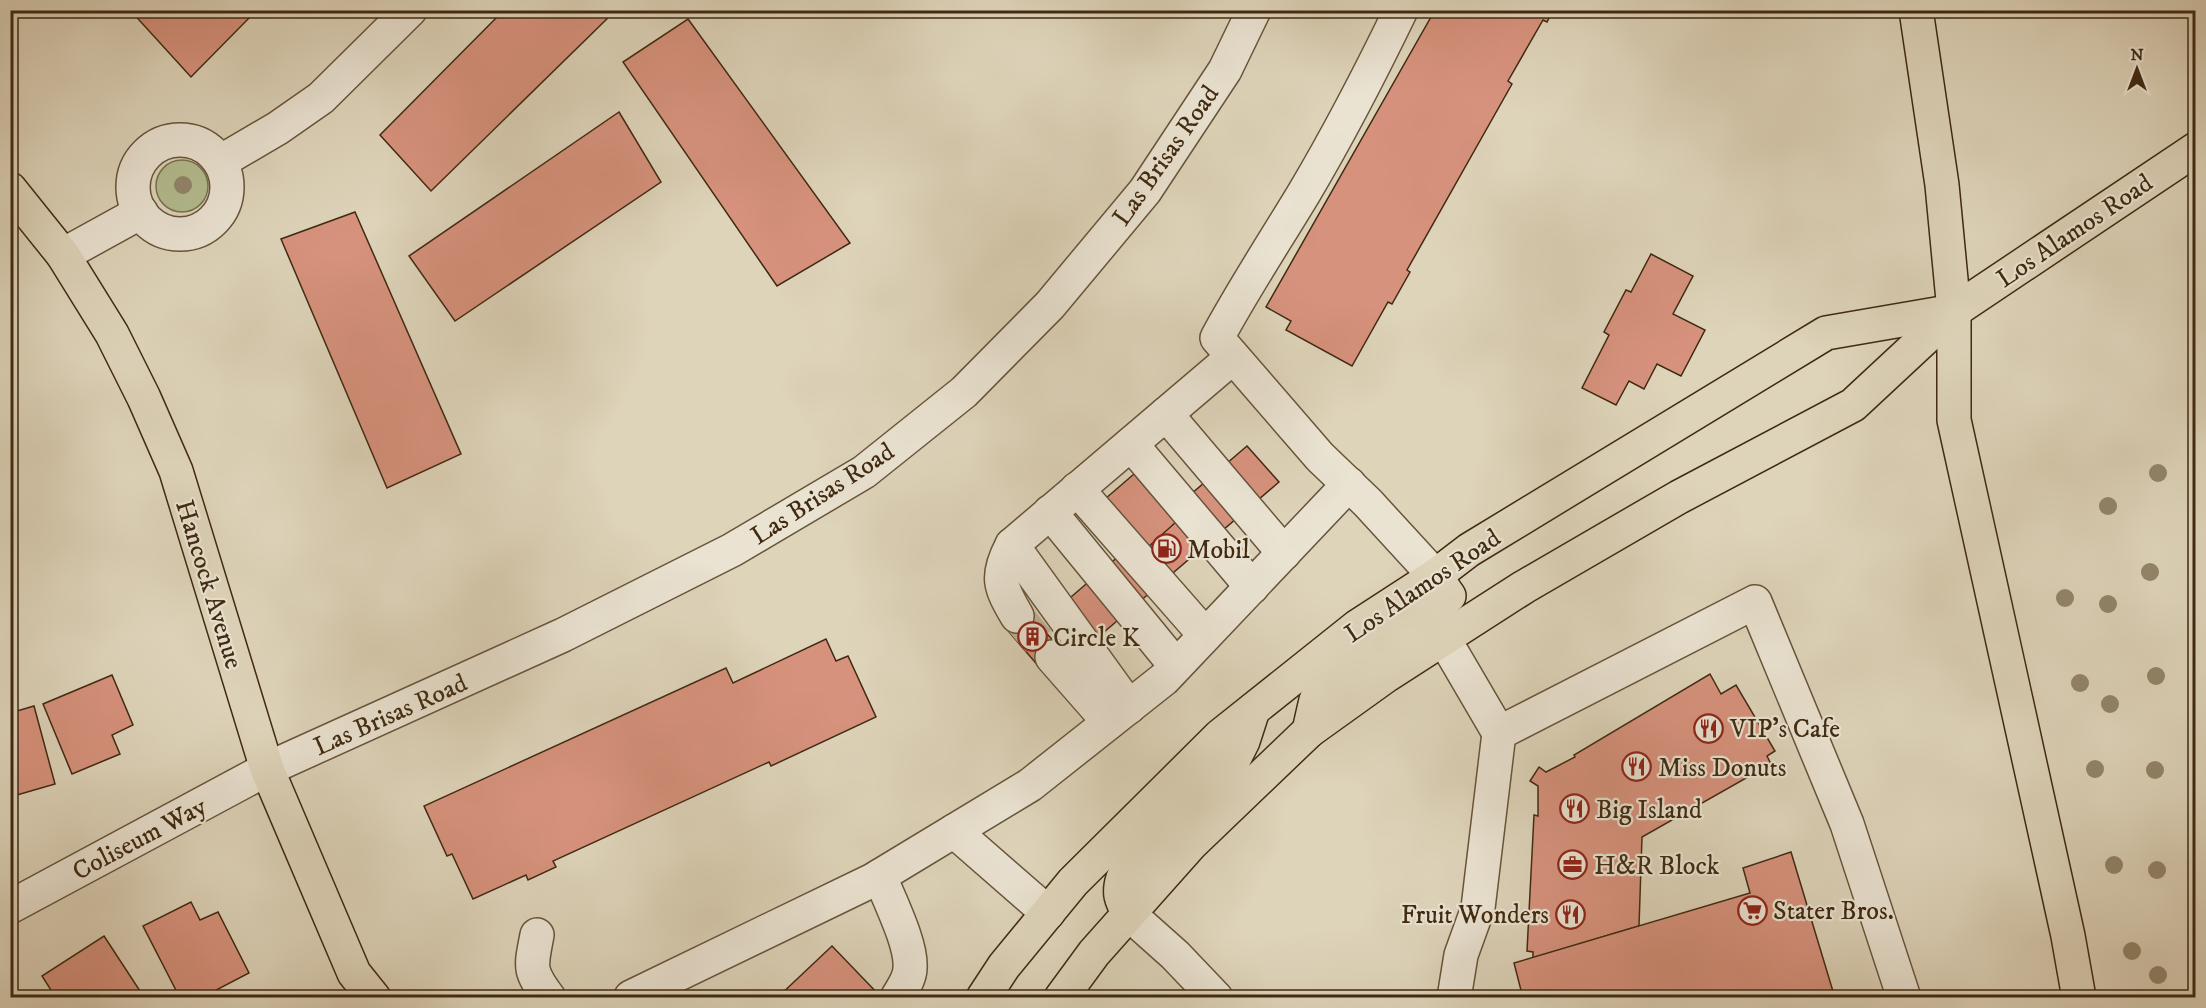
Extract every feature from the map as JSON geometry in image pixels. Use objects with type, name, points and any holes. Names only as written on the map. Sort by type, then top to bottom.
[{"type":"main road","points":[[1916,10],[1942,185],[1954,311],[1954,420],[2068,936],[2079,998]]},
{"type":"main road","name":"Los Alamos Road","points":[[1061,998],[1094,953],[1191,844],[1309,731],[1387,675],[1524,586],[1679,497],[1852,405],[1954,311],[2186,155]]},
{"type":"main road","name":"Hancock Avenue","points":[[10,189],[63,255],[112,334],[144,398],[176,471],[267,769],[354,972],[374,998]]},
{"type":"main road","name":"Los Alamos Road","points":[[983,998],[1004,966],[1073,882],[1220,736],[1358,626],[1435,576],[1469,550],[1826,333],[1954,311]]},
{"type":"main road","points":[[1309,731],[1316,700],[1336,681],[1449,596],[1435,576]]},
{"type":"main road","points":[[1129,914],[1119,898],[1119,888],[1123,878],[1230,767],[1243,741],[1253,710]]},
{"type":"street","points":[[220,162],[279,128],[321,98],[410,10]]},
{"type":"street","name":"Las Brisas Road","points":[[267,769],[563,635],[732,550],[864,472],[964,392],[1050,305],[1145,191],[1225,70],[1254,10]]},
{"type":"street","points":[[1401,10],[1373,68],[1305,191],[1240,295],[1217,338],[1320,457],[1349,484],[1435,576]]},
{"type":"street","points":[[171,141],[185,141],[199,144],[210,151],[220,162],[226,180],[226,199],[217,217],[202,229],[181,234],[158,229],[148,222],[135,201],[133,188],[135,176],[147,154],[171,141]]},
{"type":"street","points":[[63,255],[141,212]]},
{"type":"street","points":[[1017,616],[1002,590],[1001,572],[1011,545],[1233,357]]},
{"type":"street","points":[[1166,414],[1284,552]]},
{"type":"street","points":[[1131,444],[1252,586]]},
{"type":"street","points":[[630,997],[880,876],[1030,785],[1164,679],[1349,484]]},
{"type":"street","points":[[1077,489],[1205,635]]},
{"type":"street","points":[[1050,512],[1176,666]]},
{"type":"street","points":[[1011,545],[1119,714]]},
{"type":"street","points":[[1499,733],[1755,602],[1846,824],[1904,998]]},
{"type":"street","points":[[1444,639],[1499,733],[1478,908],[1461,956],[1455,992],[1457,998]]},
{"type":"street","points":[[1052,657],[1119,714]]},
{"type":"street","name":"Coliseum Way","points":[[10,907],[267,769]]},
{"type":"street","points":[[954,831],[1048,913]]},
{"type":"street","points":[[880,876],[909,951],[910,970],[897,998]]},
{"type":"street","points":[[1129,914],[1216,998]]},
{"type":"street","points":[[537,935],[531,967],[549,998]]},
{"type":"green space","points":[[182,160],[196,164],[204,172],[208,186],[204,200],[196,208],[182,212],[168,208],[160,200],[156,186],[160,172],[168,164]]},
{"type":"building","points":[[130,10],[246,10],[251,16],[191,77]]},
{"type":"building","points":[[504,10],[616,10],[431,191],[380,135]]},
{"type":"building","points":[[1435,10],[1553,10],[1547,22],[1543,20],[1508,81],[1512,84],[1407,270],[1410,272],[1392,304],[1388,302],[1352,366],[1286,330],[1291,321],[1266,307]]},
{"type":"building","points":[[688,19],[850,243],[777,286],[623,62]]},
{"type":"building","points":[[619,112],[661,182],[455,321],[409,256]]},
{"type":"building","points":[[355,212],[461,454],[387,488],[281,239]]},
{"type":"building","points":[[1651,254],[1693,276],[1673,314],[1705,330],[1681,376],[1657,364],[1644,389],[1629,381],[1616,405],[1582,388],[1609,335],[1604,332],[1626,290],[1631,292]]},
{"type":"building","points":[[1247,446],[1279,482],[1089,645],[1057,609]]},
{"type":"building","name":"Circle K","points":[[1134,474],[1176,522],[1147,548],[1105,499]]},
{"type":"building","name":"Circle K","points":[[1024,609],[1061,649],[1040,668],[1004,626]]},
{"type":"building","points":[[826,639],[836,661],[848,656],[876,717],[771,766],[769,762],[553,861],[556,867],[528,880],[526,875],[473,899],[452,854],[447,856],[424,806],[726,668],[733,683]]},
{"type":"building","points":[[1710,674],[1721,694],[1736,685],[1775,751],[1767,756],[1771,764],[1642,837],[1639,926],[1533,958],[1533,952],[1527,951],[1534,815],[1538,816],[1538,786],[1530,781],[1539,767],[1546,772],[1575,757],[1574,755]]},
{"type":"building","points":[[112,675],[133,725],[112,735],[120,754],[72,774],[43,704]]},
{"type":"building","points":[[34,706],[55,784],[10,797],[10,713]]},
{"type":"building","name":"Stater Bros.","points":[[1791,852],[1835,998],[1523,998],[1514,963],[1750,893],[1743,868]]},
{"type":"building","points":[[191,902],[200,920],[218,912],[249,973],[201,998],[180,998],[143,926]]},
{"type":"building","points":[[104,936],[142,994],[136,998],[56,998],[42,976]]},
{"type":"building","points":[[832,946],[882,998],[777,998]]},
{"type":"tunnel","points":[[1017,616],[1052,657]]},
{"type":"place","name":"Mobil","points":[[1166,549]]},
{"type":"place","name":"Circle K","points":[[1032,637]]},
{"type":"place","name":"VIP's Cafe","points":[[1709,728]]},
{"type":"place","name":"Miss Donuts","points":[[1637,767]]},
{"type":"place","name":"Big Island","points":[[1575,809]]},
{"type":"place","name":"H&R Block","points":[[1573,865]]},
{"type":"place","name":"Stater Bros.","points":[[1752,910]]},
{"type":"place","name":"Fruit Wonders","points":[[1570,914]]}]
